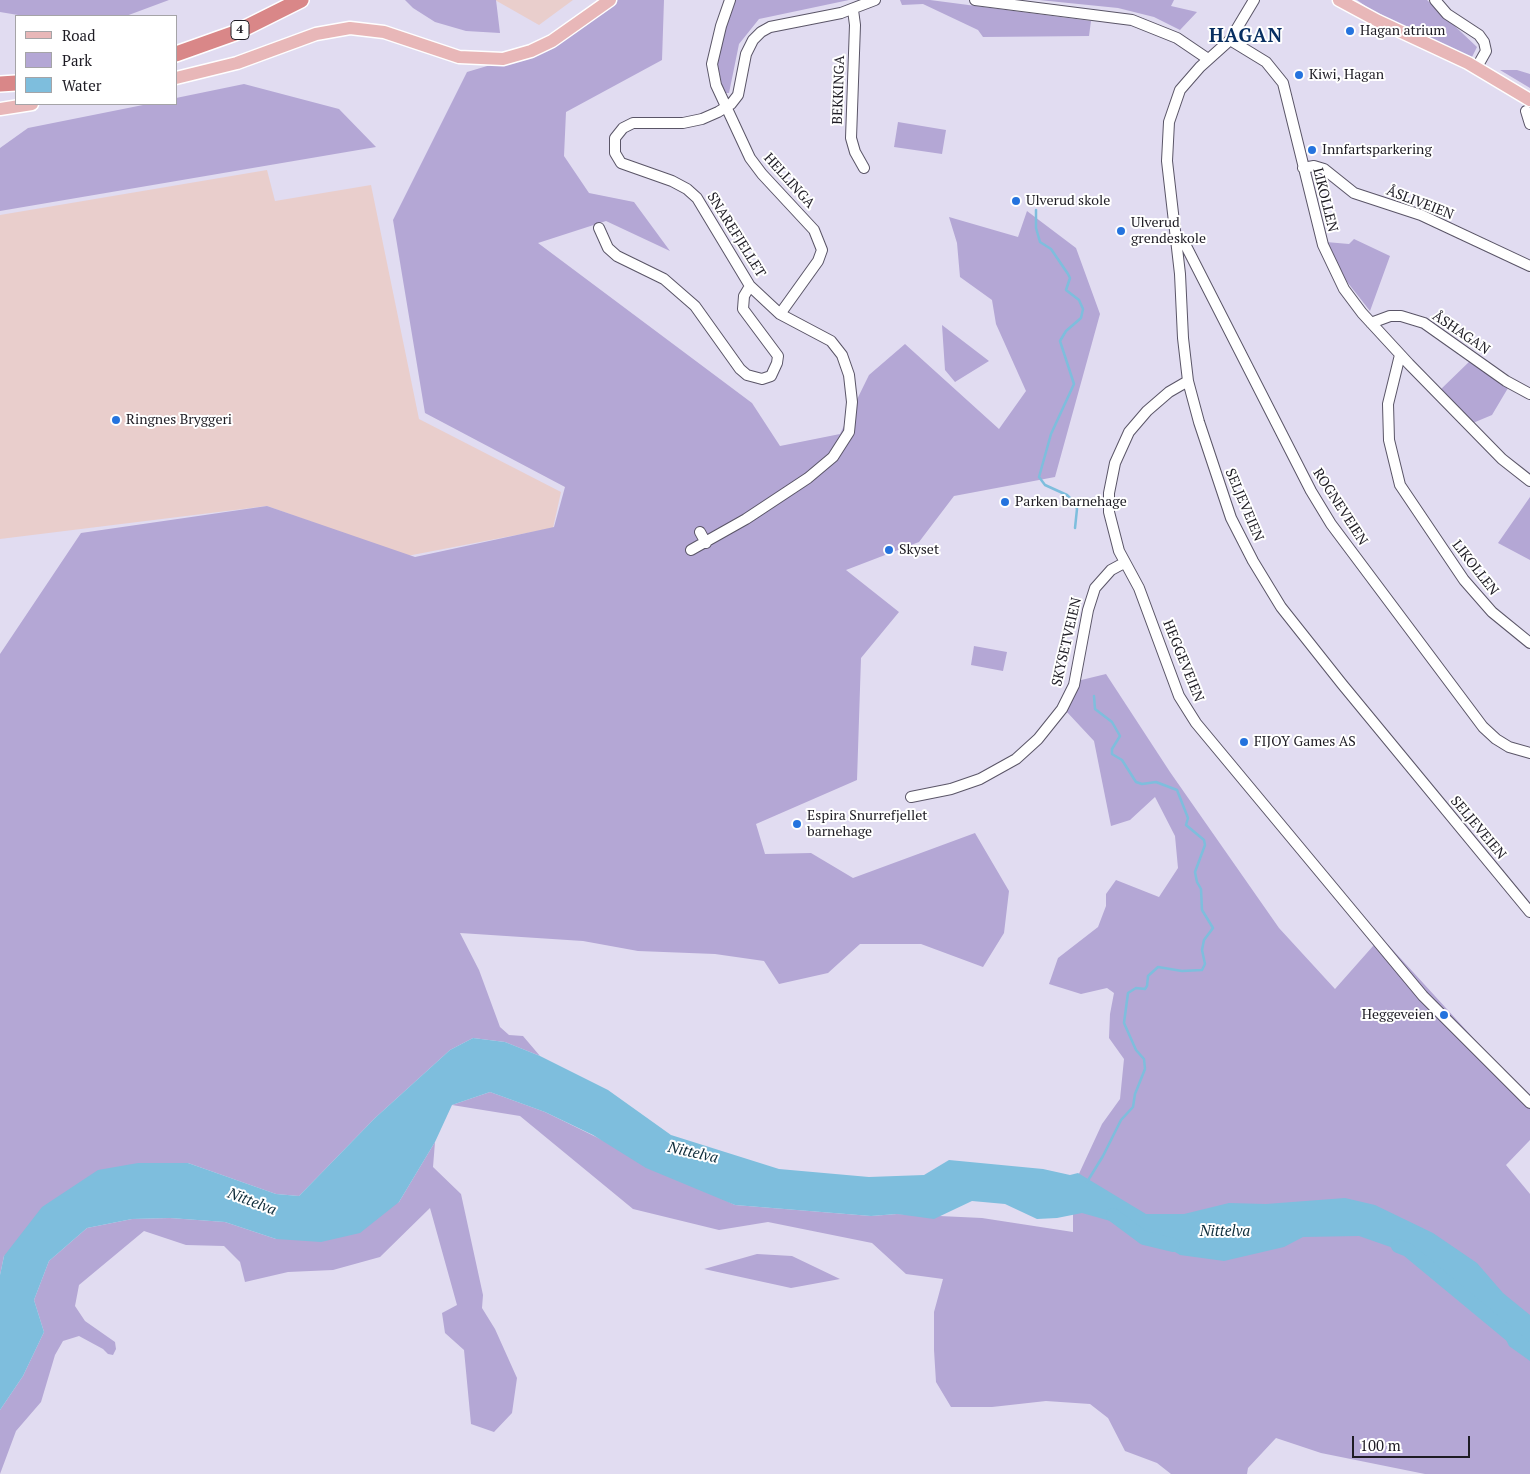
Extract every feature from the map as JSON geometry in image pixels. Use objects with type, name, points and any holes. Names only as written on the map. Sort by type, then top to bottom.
[{"type":"highway","name":"4","points":[[178,53],[235,33],[301,0]]},
{"type":"highway","points":[[0,84],[15,82]]},
{"type":"main road","points":[[178,78],[237,63],[316,34],[350,28],[368,28],[391,34],[459,57],[485,60],[512,57],[552,41],[610,0]]},
{"type":"main road","points":[[1339,0],[1349,3],[1378,21],[1477,67],[1528,105]]},
{"type":"main road","points":[[0,109],[26,105]]},
{"type":"street","name":"HELLINGA","points":[[730,0],[720,26],[712,64],[713,78],[750,158],[762,174],[814,230],[821,246],[822,253],[819,258],[780,314]]},
{"type":"street","name":"SNAREFJELLET","points":[[691,550],[706,543],[808,478],[833,456],[849,432],[852,402],[849,375],[842,355],[831,340],[780,314],[750,286],[697,198],[687,189],[672,181],[624,165],[617,157],[614,148],[617,134],[629,124],[692,121],[712,115],[735,99],[740,90],[746,54],[757,36],[770,27],[853,10],[875,0]]},
{"type":"street","points":[[975,0],[1132,20],[1177,38],[1208,59]]},
{"type":"street","points":[[1435,0],[1447,14],[1479,35],[1484,42],[1486,51],[1477,67]]},
{"type":"street","points":[[1230,40],[1251,1]]},
{"type":"street","name":"BEKKINGA","points":[[853,10],[855,25],[851,138],[854,152],[864,168]]},
{"type":"street","name":"SELJEVEIEN","points":[[1230,40],[1208,59],[1180,90],[1168,122],[1167,161],[1176,238],[1188,381],[1221,493],[1245,546],[1281,607],[1530,912]]},
{"type":"street","name":"LIKOLLEN","points":[[1230,40],[1266,62],[1283,83],[1317,224],[1328,260],[1344,289],[1400,355],[1502,459],[1530,481]]},
{"type":"street","points":[[1528,105],[1530,124]]},
{"type":"street","name":"ÅSLIVEIEN","points":[[1303,168],[1314,166],[1324,169],[1354,193],[1421,215],[1530,266]]},
{"type":"street","points":[[599,228],[608,248],[616,256],[664,279],[695,306],[740,369],[747,375],[762,379],[771,376],[775,370],[778,356],[743,309],[744,296],[750,286]]},
{"type":"street","name":"ROGNEVEIEN","points":[[1176,238],[1185,244],[1311,491],[1331,524],[1483,726],[1496,739],[1509,747],[1530,753]]},
{"type":"street","name":"ÅSHAGAN","points":[[1371,322],[1390,316],[1401,316],[1424,323],[1506,381],[1530,394]]},
{"type":"street","name":"LIKOLLEN","points":[[1400,355],[1388,404],[1389,440],[1400,485],[1464,580],[1492,612],[1530,643]]},
{"type":"street","name":"HEGGEVEIEN","points":[[1188,381],[1169,392],[1140,419],[1125,440],[1115,463],[1110,485],[1109,506],[1124,563],[1139,588],[1176,688],[1190,715],[1423,996],[1530,1103]]},
{"type":"street","points":[[700,532],[706,543]]},
{"type":"street","name":"SKYSETVEIEN","points":[[911,797],[951,789],[980,779],[1016,759],[1038,739],[1062,709],[1074,685],[1088,610],[1095,588],[1105,575],[1124,563]]},
{"type":"shaded area","points":[[495,0],[573,0],[539,25]]},
{"type":"shaded area","points":[[267,170],[275,201],[371,185],[419,419],[561,492],[553,528],[407,556],[267,506],[0,539],[0,215]]},
{"type":"green space","points":[[0,0],[169,0],[129,15],[18,15],[0,12]]},
{"type":"green space","points":[[405,0],[496,0],[500,33],[466,31],[435,22],[413,8]]},
{"type":"green space","points":[[605,0],[664,0],[662,60],[566,112],[564,156],[589,193],[634,202],[670,251],[606,221],[538,243],[752,403],[780,446],[840,434],[869,375],[905,344],[999,429],[1026,391],[996,324],[992,300],[960,277],[957,243],[949,217],[1018,237],[1027,211],[1076,248],[1100,314],[1055,477],[954,496],[919,542],[846,570],[899,612],[861,658],[857,780],[756,824],[765,854],[811,853],[853,878],[975,833],[1009,891],[1004,933],[983,967],[921,944],[860,944],[828,973],[779,984],[764,961],[715,954],[638,951],[583,941],[460,933],[479,970],[500,1027],[509,1035],[523,1036],[540,1056],[505,1042],[473,1038],[450,1050],[375,1118],[299,1196],[276,1194],[188,1163],[4,1256],[0,1275],[0,654],[81,533],[267,506],[415,557],[554,527],[565,487],[425,413],[393,220],[467,72],[504,61],[550,42]]},
{"type":"green space","points":[[734,0],[849,0],[759,19],[739,44],[729,93],[723,93],[717,60],[726,22]]},
{"type":"green space","points":[[900,0],[930,0],[1091,21],[1089,36],[983,37],[978,30],[923,4],[902,5]]},
{"type":"green space","points":[[1039,0],[1174,0],[1171,6],[1197,12],[1180,30],[1154,17],[1118,8]]},
{"type":"green space","points":[[1357,0],[1427,0],[1477,47],[1471,59],[1381,17]]},
{"type":"green space","points":[[1500,70],[1517,70],[1530,74],[1530,88]]},
{"type":"green space","points":[[244,84],[339,109],[376,147],[0,211],[0,148],[28,128],[143,105],[178,105],[178,98]]},
{"type":"green space","points":[[898,122],[946,130],[942,154],[894,147]]},
{"type":"green space","points":[[1354,239],[1390,256],[1370,311],[1337,269],[1326,242],[1349,244]]},
{"type":"green space","points":[[942,325],[989,361],[955,382],[945,370]]},
{"type":"green space","points":[[1472,359],[1508,388],[1492,415],[1468,425],[1438,392]]},
{"type":"green space","points":[[1530,497],[1530,560],[1498,543]]},
{"type":"green space","points":[[974,646],[1007,652],[1003,671],[971,665]]},
{"type":"green space","points":[[1106,674],[1170,772],[1279,928],[1335,989],[1381,937],[1530,1100],[1530,1140],[1506,1165],[1530,1194],[1530,1474],[1425,1474],[1321,1453],[1276,1438],[1248,1468],[1247,1474],[1171,1474],[1157,1463],[1125,1451],[1108,1418],[1090,1404],[1046,1401],[992,1407],[951,1407],[936,1382],[934,1350],[934,1312],[943,1279],[906,1274],[872,1243],[768,1222],[719,1230],[633,1209],[520,1116],[452,1105],[490,1092],[545,1112],[735,1205],[871,1216],[897,1214],[982,1218],[1073,1232],[1073,1200],[1077,1178],[1102,1124],[1120,1099],[1124,1059],[1109,1038],[1110,1014],[1114,993],[1107,988],[1081,994],[1049,984],[1058,958],[1098,927],[1106,906],[1106,894],[1116,880],[1159,897],[1178,868],[1175,836],[1155,797],[1130,820],[1111,826],[1094,741],[1066,711],[1069,683]]},
{"type":"green space","points":[[435,1142],[433,1167],[461,1194],[483,1295],[482,1308],[495,1329],[517,1378],[512,1413],[494,1432],[471,1424],[464,1350],[445,1333],[442,1313],[457,1305],[430,1208],[380,1257],[333,1270],[288,1272],[245,1282],[240,1262],[224,1246],[186,1245],[144,1231],[79,1285],[75,1306],[85,1321],[115,1342],[116,1349],[113,1355],[108,1354],[103,1349],[79,1336],[63,1341],[55,1355],[41,1402],[16,1431],[0,1474],[0,1410],[23,1376],[44,1332],[34,1300],[49,1261],[87,1228],[132,1219],[170,1218],[225,1222],[276,1239],[399,1202]]},
{"type":"green space","points":[[757,1254],[792,1256],[840,1279],[791,1288],[704,1269]]},
{"type":"water","points":[[473,1038],[505,1042],[540,1056],[608,1090],[671,1135],[779,1169],[869,1177],[924,1175],[949,1160],[1043,1169],[1070,1175],[1078,1173],[1146,1214],[1184,1214],[1229,1203],[1266,1204],[1345,1198],[1375,1205],[1433,1233],[1477,1263],[1503,1293],[1530,1315],[1530,1361],[1509,1346],[1499,1325],[1419,1257],[1359,1236],[1303,1237],[1284,1247],[1224,1261],[1180,1255],[1135,1228],[1082,1213],[1057,1218],[1037,1219],[1005,1204],[972,1201],[934,1219],[897,1214],[871,1216],[735,1205],[646,1168],[593,1135],[545,1112],[490,1092],[452,1105],[435,1142],[399,1202],[360,1233],[321,1242],[276,1239],[225,1222],[170,1218],[132,1219],[87,1228],[49,1261],[34,1300],[44,1332],[23,1376],[0,1410],[0,1275],[4,1256],[42,1207],[98,1170],[138,1163],[188,1163],[276,1194],[299,1196],[375,1118],[450,1050]]},
{"type":"waterway","points":[[1036,210],[1036,228],[1040,242],[1051,249],[1068,274],[1070,278],[1066,290],[1079,300],[1083,309],[1081,318],[1066,331],[1060,341],[1074,384],[1051,434],[1039,477],[1045,485],[1067,495],[1075,503],[1077,509],[1075,528]]},
{"type":"waterway","points":[[1087,1182],[1103,1156],[1121,1120],[1133,1107],[1135,1094],[1145,1069],[1144,1059],[1136,1050],[1124,1023],[1128,993],[1136,988],[1145,989],[1148,976],[1158,967],[1182,971],[1202,970],[1205,964],[1202,950],[1204,940],[1213,928],[1202,910],[1201,889],[1195,872],[1205,845],[1204,840],[1186,825],[1188,818],[1177,790],[1156,782],[1142,784],[1136,782],[1122,760],[1112,754],[1112,749],[1120,736],[1112,722],[1095,709],[1094,696]]},
{"type":"waterway","name":"Nittelva","points":[[1113,1215],[1144,1238],[1173,1245]]},
{"type":"waterway","name":"Nittelva","points":[[1398,1246],[1408,1250],[1530,1351]]},
{"type":"place","name":"Hagan atrium","points":[[1350,31]]},
{"type":"place","name":"Kiwi, Hagan","points":[[1299,75]]},
{"type":"place","name":"Innfartsparkering","points":[[1312,150]]},
{"type":"place","name":"Ulverud skole","points":[[1016,201]]},
{"type":"place","name":"Ulverud grendeskole","points":[[1121,231]]},
{"type":"place","name":"Ringnes Bryggeri","points":[[116,420]]},
{"type":"place","name":"Parken barnehage","points":[[1005,502]]},
{"type":"place","name":"Skyset","points":[[889,550]]},
{"type":"place","name":"FIJOY Games AS","points":[[1244,742]]},
{"type":"place","name":"Espira Snurrefjellet barnehage","points":[[797,824]]},
{"type":"place","name":"Heggeveien","points":[[1444,1015]]},
{"type":"district","name":"HAGAN","points":[[1246,37]]}]
